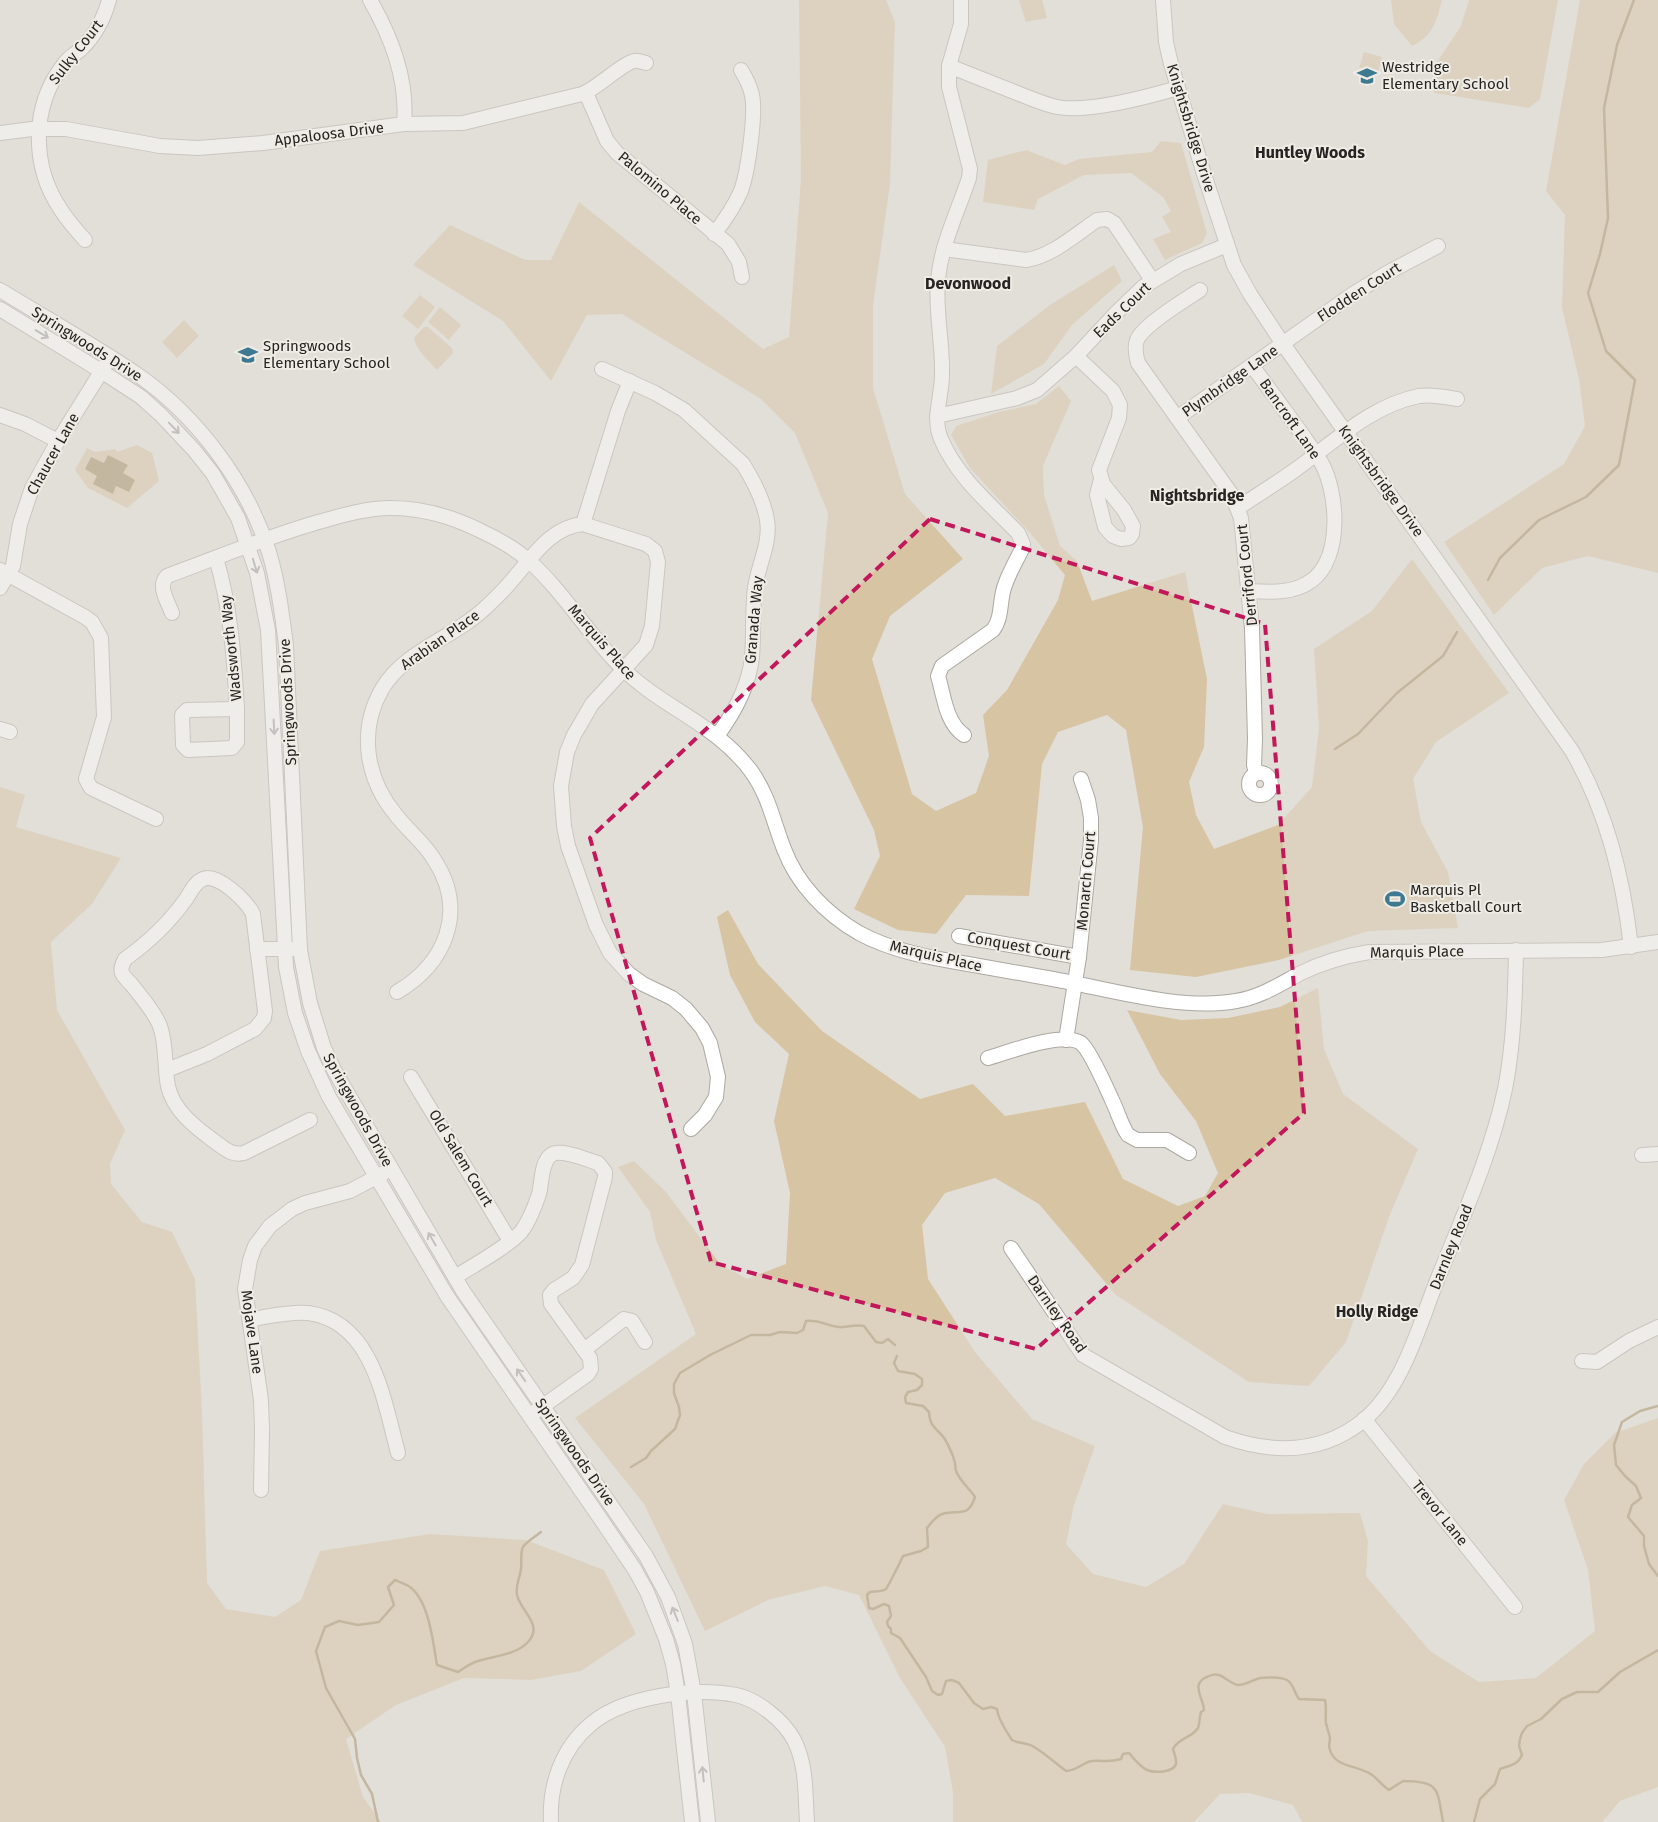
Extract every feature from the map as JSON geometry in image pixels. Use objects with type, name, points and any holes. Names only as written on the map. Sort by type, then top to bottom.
[{"type":"street","name":"Sulky Court","points":[[85,240],[68,221],[52,194],[42,168],[39,129],[40,113],[49,87],[65,62],[82,48],[95,32],[102,20],[109,0]]},
{"type":"street","points":[[370,0],[390,39],[399,66],[406,104],[404,124]]},
{"type":"street","points":[[961,0],[962,24],[949,66],[949,87],[970,169],[969,178],[944,250],[938,279],[937,296],[942,374],[937,416],[938,429],[941,440],[964,478],[1018,533],[1023,544],[1004,586],[1000,618],[997,625],[993,630],[942,666],[939,671],[938,676],[950,719],[954,726],[964,735]]},
{"type":"street","name":"Knightsbridge Drive","points":[[1163,0],[1166,42],[1178,88],[1227,245],[1243,284],[1283,344],[1556,726],[1582,769],[1606,823],[1615,852],[1631,947]]},
{"type":"street","name":"Appaloosa Drive","points":[[0,133],[39,129],[66,129],[160,146],[198,148],[263,143],[404,124],[472,122],[586,93],[629,63],[639,61],[646,63]]},
{"type":"street","points":[[949,66],[1056,107],[1066,108],[1103,105],[1178,88]]},
{"type":"street","points":[[714,234],[734,206],[744,182],[748,160],[752,97],[749,84],[741,70]]},
{"type":"street","name":"Palomino Place","points":[[586,93],[607,141],[617,153],[728,244],[739,262],[742,277]]},
{"type":"street","points":[[944,250],[1026,260],[1034,259],[1045,255],[1097,220],[1107,219],[1114,223],[1152,280]]},
{"type":"street","name":"Eads Court","points":[[937,416],[1017,398],[1037,390],[1076,356],[1117,312],[1152,280],[1181,264],[1227,245]]},
{"type":"street","name":"Flodden Court","points":[[1283,344],[1382,275],[1438,246]]},
{"type":"street","name":"Springwoods Drive","points":[[0,290],[110,357],[150,384],[199,430],[248,501],[264,539],[276,580],[286,645],[300,950],[310,1003],[324,1048],[334,1070],[455,1277],[655,1571],[679,1624],[691,1668],[708,1822]]},
{"type":"street","name":"Derriford Court","points":[[1200,290],[1145,328],[1137,340],[1136,348],[1138,364],[1232,495],[1241,518],[1252,628],[1254,764],[1256,773]]},
{"type":"street","name":"Springwoods Drive","points":[[0,309],[141,398],[161,415],[194,450],[226,495],[238,518],[249,545],[257,573],[268,630],[285,949],[290,990],[308,1051],[330,1096],[447,1296],[602,1521],[647,1592],[666,1639],[678,1694],[692,1822]]},
{"type":"street","name":"Plymbridge Lane","points":[[1177,418],[1283,344]]},
{"type":"street","points":[[1076,356],[1113,391],[1120,405],[1119,418],[1099,470],[1100,478]]},
{"type":"street","name":"Chaucer Lane","points":[[0,588],[4,573],[16,558],[20,524],[32,488],[58,441],[110,357]]},
{"type":"street","name":"Bancroft Lane","points":[[1248,591],[1275,592],[1301,586],[1317,575],[1330,555],[1334,534],[1332,496],[1322,463],[1252,366]]},
{"type":"street","name":"Granada Way","points":[[602,368],[684,410],[735,455],[750,474],[766,515],[768,531],[755,588],[750,671],[737,706],[717,736]]},
{"type":"street","points":[[630,381],[618,411],[583,524],[646,544],[651,547],[657,556],[658,562],[650,636],[641,651],[592,704],[574,735],[567,752],[562,778],[562,806],[568,846],[596,925],[610,953],[629,974],[643,984],[672,998],[686,1009],[702,1028],[710,1043],[718,1077],[716,1097],[705,1115],[691,1129]]},
{"type":"street","points":[[1238,508],[1368,417],[1402,401],[1420,396],[1431,395],[1457,399]]},
{"type":"street","points":[[0,415],[26,424],[58,441]]},
{"type":"street","name":"Marquis Place","points":[[249,545],[351,513],[375,509],[410,509],[427,512],[472,526],[493,537],[528,560],[560,594],[623,670],[643,687],[700,723],[738,756],[758,783],[775,818],[784,849],[799,879],[824,907],[868,938],[928,957],[1151,998],[1219,1004],[1258,995],[1318,965],[1349,955],[1385,950],[1602,950],[1658,942]]},
{"type":"street","name":"Arabian Place","points":[[398,992],[425,970],[440,950],[449,924],[450,896],[443,874],[435,860],[426,847],[396,816],[377,786],[368,757],[368,729],[371,715],[383,688],[410,658],[471,621],[498,596],[538,549],[552,537],[570,527],[583,524]]},
{"type":"street","points":[[172,613],[162,586],[163,580],[167,576],[249,545]]},
{"type":"street","name":"Wadsworth Way","points":[[216,558],[229,607],[234,652],[237,709],[237,742],[232,748],[188,750],[185,748],[183,745],[182,715],[184,712],[188,710],[237,709]]},
{"type":"street","points":[[4,573],[85,617],[97,630],[102,645],[104,717],[86,779],[91,788],[156,819]]},
{"type":"street","name":"Monarch Court","points":[[1066,1040],[1079,957],[1091,840],[1089,809],[1081,779]]},
{"type":"street","points":[[167,1070],[207,1054],[255,1029],[260,1024],[265,1011],[251,908],[219,880],[209,877],[198,882],[172,918],[122,963],[123,974],[152,1012],[163,1034],[167,1070],[171,1094],[183,1114],[207,1136],[232,1154],[244,1153],[310,1120]]},
{"type":"street","name":"Conquest Court","points":[[959,936],[1079,957]]},
{"type":"street","points":[[257,949],[300,950]]},
{"type":"street","name":"Darnley Road","points":[[1011,1248],[1083,1355],[1225,1436],[1263,1448],[1292,1449],[1310,1446],[1356,1426],[1386,1396],[1404,1362],[1491,1143],[1505,1090],[1513,1040],[1516,950]]},
{"type":"street","points":[[988,1058],[1044,1042],[1066,1040],[1081,1043],[1086,1048],[1128,1135],[1136,1140],[1167,1140],[1189,1152]]},
{"type":"street","name":"Old Salem Court","points":[[411,1077],[510,1241]]},
{"type":"street","points":[[455,1277],[510,1241],[521,1231],[532,1213],[543,1180],[545,1163],[550,1155],[561,1152],[598,1163],[602,1167],[605,1177],[582,1264],[573,1278],[550,1294],[551,1304],[584,1350],[591,1363],[588,1374],[530,1416]]},
{"type":"street","points":[[1642,1155],[1658,1154]]},
{"type":"street","name":"Mojave Lane","points":[[260,1490],[262,1400],[245,1289],[246,1274],[255,1246],[270,1226],[292,1209],[305,1203],[350,1191],[391,1169]]},
{"type":"street","points":[[250,1319],[297,1313],[308,1314],[332,1321],[348,1331],[358,1342],[373,1368],[398,1452]]},
{"type":"street","points":[[584,1350],[624,1319],[632,1321],[645,1342]]},
{"type":"street","points":[[1582,1361],[1597,1362],[1629,1341],[1658,1327]]},
{"type":"street","name":"Trevor Lane","points":[[1364,1420],[1515,1607]]},
{"type":"street","points":[[552,1822],[552,1792],[559,1768],[569,1750],[590,1724],[618,1707],[635,1701],[678,1694],[717,1693],[739,1696],[756,1704],[781,1723],[794,1741],[803,1767],[807,1822]]},
{"type":"highlighted area","points":[[930,519],[1265,624],[1304,1113],[1036,1349],[711,1262],[590,838]]},
{"type":"shaded area","points":[[799,0],[886,0],[895,22],[890,184],[873,305],[873,388],[905,494],[963,559],[890,616],[872,659],[912,794],[936,811],[976,793],[989,756],[983,715],[1007,690],[1058,600],[1065,575],[1030,533],[970,468],[951,435],[956,426],[999,412],[1036,404],[1059,386],[1071,401],[1043,466],[1044,495],[1060,546],[1077,561],[1092,601],[1185,572],[1207,679],[1204,747],[1189,782],[1196,815],[1214,849],[1278,825],[1312,787],[1319,728],[1314,649],[1372,611],[1412,559],[1509,693],[1436,742],[1413,779],[1421,822],[1448,872],[1458,928],[1368,931],[1279,960],[1196,977],[1130,970],[1143,827],[1126,730],[1107,715],[1058,732],[1042,764],[1029,896],[966,895],[936,934],[898,930],[854,909],[880,856],[874,830],[811,700],[828,513],[795,433],[761,399],[622,314],[587,315],[551,381],[503,321],[413,265],[450,225],[525,260],[551,260],[579,202],[763,349],[789,337],[801,179]]},
{"type":"shaded area","points":[[1019,0],[1042,0],[1047,18],[1026,22]]},
{"type":"shaded area","points":[[1391,0],[1442,0],[1436,21],[1430,32],[1412,46],[1394,24]]},
{"type":"shaded area","points":[[1469,0],[1558,0],[1540,99],[1529,108],[1434,93],[1439,59],[1461,26]]},
{"type":"shaded area","points":[[1580,0],[1658,0],[1658,573],[1588,556],[1542,568],[1494,615],[1444,542],[1564,464],[1585,426],[1579,379],[1562,308],[1565,215],[1546,191]]},
{"type":"shaded area","points":[[1364,52],[1382,57],[1378,72],[1359,68]]},
{"type":"shaded area","points":[[1161,141],[1181,143],[1207,233],[1202,243],[1165,260],[1153,239],[1171,232],[1162,217],[1171,211],[1163,197],[1131,173],[1084,175],[1038,199],[1034,210],[983,202],[988,160],[1026,150],[1065,165],[1079,159],[1152,152]]},
{"type":"shaded area","points":[[1114,265],[1122,281],[1072,325],[1044,364],[991,394],[997,346],[1050,305]]},
{"type":"shaded area","points":[[420,295],[435,307],[418,329],[402,316]]},
{"type":"shaded area","points":[[440,307],[461,325],[449,340],[428,322]]},
{"type":"shaded area","points":[[184,320],[199,336],[177,358],[162,342]]},
{"type":"shaded area","points":[[424,327],[428,327],[452,348],[453,353],[438,369],[423,355],[415,342],[414,338]]},
{"type":"shaded area","points":[[137,445],[152,453],[159,481],[127,508],[88,488],[75,470],[87,448],[95,452],[116,449],[117,452]]},
{"type":"shaded area","points":[[108,455],[128,465],[123,473],[135,480],[129,492],[116,486],[113,494],[93,484],[97,476],[85,469],[91,457],[104,463]]},
{"type":"shaded area","points":[[0,787],[25,795],[16,827],[121,858],[92,904],[51,942],[57,1010],[125,1130],[110,1164],[111,1184],[142,1222],[172,1232],[195,1279],[202,1412],[207,1583],[226,1609],[275,1617],[301,1600],[320,1551],[430,1534],[526,1540],[604,1570],[636,1634],[581,1671],[531,1680],[464,1678],[396,1705],[346,1739],[363,1797],[381,1822],[0,1822]]},
{"type":"shaded area","points":[[728,910],[758,964],[822,1031],[920,1099],[973,1084],[1005,1116],[1085,1102],[1123,1179],[1178,1206],[1205,1196],[1218,1173],[1196,1121],[1160,1074],[1127,1010],[1181,1020],[1228,1018],[1280,1007],[1318,988],[1324,1049],[1343,1094],[1418,1149],[1389,1217],[1346,1342],[1309,1386],[1249,1382],[1116,1295],[1039,1204],[995,1178],[945,1193],[922,1225],[928,1279],[975,1352],[1032,1419],[1095,1446],[1074,1505],[1066,1544],[1093,1574],[1146,1587],[1184,1564],[1223,1504],[1267,1514],[1360,1513],[1368,1541],[1366,1576],[1430,1651],[1479,1682],[1536,1678],[1595,1631],[1588,1570],[1564,1500],[1584,1464],[1615,1433],[1658,1418],[1658,1787],[1620,1801],[1602,1822],[1302,1822],[1293,1805],[1249,1793],[1220,1794],[1194,1822],[953,1822],[953,1792],[945,1747],[900,1678],[859,1595],[825,1586],[768,1600],[705,1631],[644,1504],[575,1418],[696,1334],[656,1240],[650,1212],[618,1167],[634,1161],[666,1192],[720,1264],[747,1279],[786,1264],[790,1193],[774,1121],[789,1054],[755,1022],[730,975],[717,917]]},
{"type":"waterway","points":[[1488,580],[1500,558],[1539,520],[1586,497],[1619,465],[1635,380],[1606,351],[1588,293],[1600,254],[1608,218],[1604,108],[1617,45],[1634,0]]},
{"type":"waterway","points":[[1335,749],[1358,734],[1397,693],[1443,656],[1457,632]]},
{"type":"waterway","points":[[631,1467],[646,1458],[675,1429],[680,1415],[674,1393],[674,1384],[680,1373],[710,1355],[751,1335],[770,1335],[780,1332],[797,1333],[803,1330],[806,1321],[811,1321],[839,1327],[864,1326],[876,1342],[882,1343],[888,1339],[895,1345]]},
{"type":"waterway","points":[[897,1356],[894,1363],[898,1371],[915,1374],[922,1379],[922,1385],[917,1390],[908,1392],[905,1397],[906,1403],[923,1406],[929,1412],[932,1425],[944,1438],[950,1449],[958,1475],[975,1497],[966,1511],[942,1514],[936,1518],[927,1528],[928,1547],[903,1556],[886,1589],[870,1592],[867,1595],[869,1608],[873,1609],[884,1604],[889,1606],[891,1616],[887,1622],[891,1633],[900,1638],[926,1677],[932,1691],[938,1695],[942,1694],[946,1681],[952,1680],[959,1683],[974,1703],[983,1709],[991,1707],[997,1709],[1001,1721],[1012,1740],[1031,1745],[1066,1771],[1089,1762],[1121,1759],[1123,1754],[1129,1753],[1144,1769],[1158,1772],[1167,1771],[1174,1767],[1176,1764],[1173,1749],[1175,1745],[1198,1728],[1201,1712],[1204,1710],[1198,1687],[1203,1679],[1212,1675],[1220,1675],[1238,1685],[1260,1678],[1284,1679],[1291,1684],[1299,1699],[1325,1700],[1326,1723],[1330,1738],[1329,1748],[1337,1760],[1367,1772],[1389,1790],[1403,1781],[1415,1781],[1431,1786],[1438,1795],[1443,1822]]},
{"type":"waterway","points":[[1658,1406],[1640,1411],[1622,1422],[1614,1445],[1616,1465],[1636,1486],[1641,1498],[1632,1505],[1628,1517],[1644,1536],[1644,1546],[1649,1564],[1658,1576]]},
{"type":"waterway","points":[[378,1822],[372,1794],[361,1775],[355,1739],[326,1688],[316,1651],[325,1627],[339,1621],[358,1625],[379,1622],[394,1605],[388,1587],[395,1580],[410,1587],[422,1602],[432,1634],[437,1665],[458,1672],[475,1662],[517,1650],[528,1642],[534,1630],[533,1624],[517,1595],[523,1547],[541,1532]]},
{"type":"waterway","points":[[1474,1822],[1480,1799],[1495,1784],[1500,1769],[1513,1765],[1520,1759],[1522,1755],[1519,1746],[1520,1739],[1527,1726],[1541,1719],[1562,1699],[1577,1692],[1598,1692],[1620,1672],[1658,1650]]},
{"type":"place","name":"Westridge Elementary School","points":[[1367,76]]},
{"type":"place","name":"Springwoods Elementary School","points":[[248,355]]},
{"type":"place","name":"Marquis Pl Basketball Court","points":[[1395,899]]},
{"type":"district","name":"Huntley Woods","points":[[1310,152]]},
{"type":"district","name":"Devonwood","points":[[968,283]]},
{"type":"district","name":"Nightsbridge","points":[[1197,495]]},
{"type":"district","name":"Holly Ridge","points":[[1377,1311]]}]
